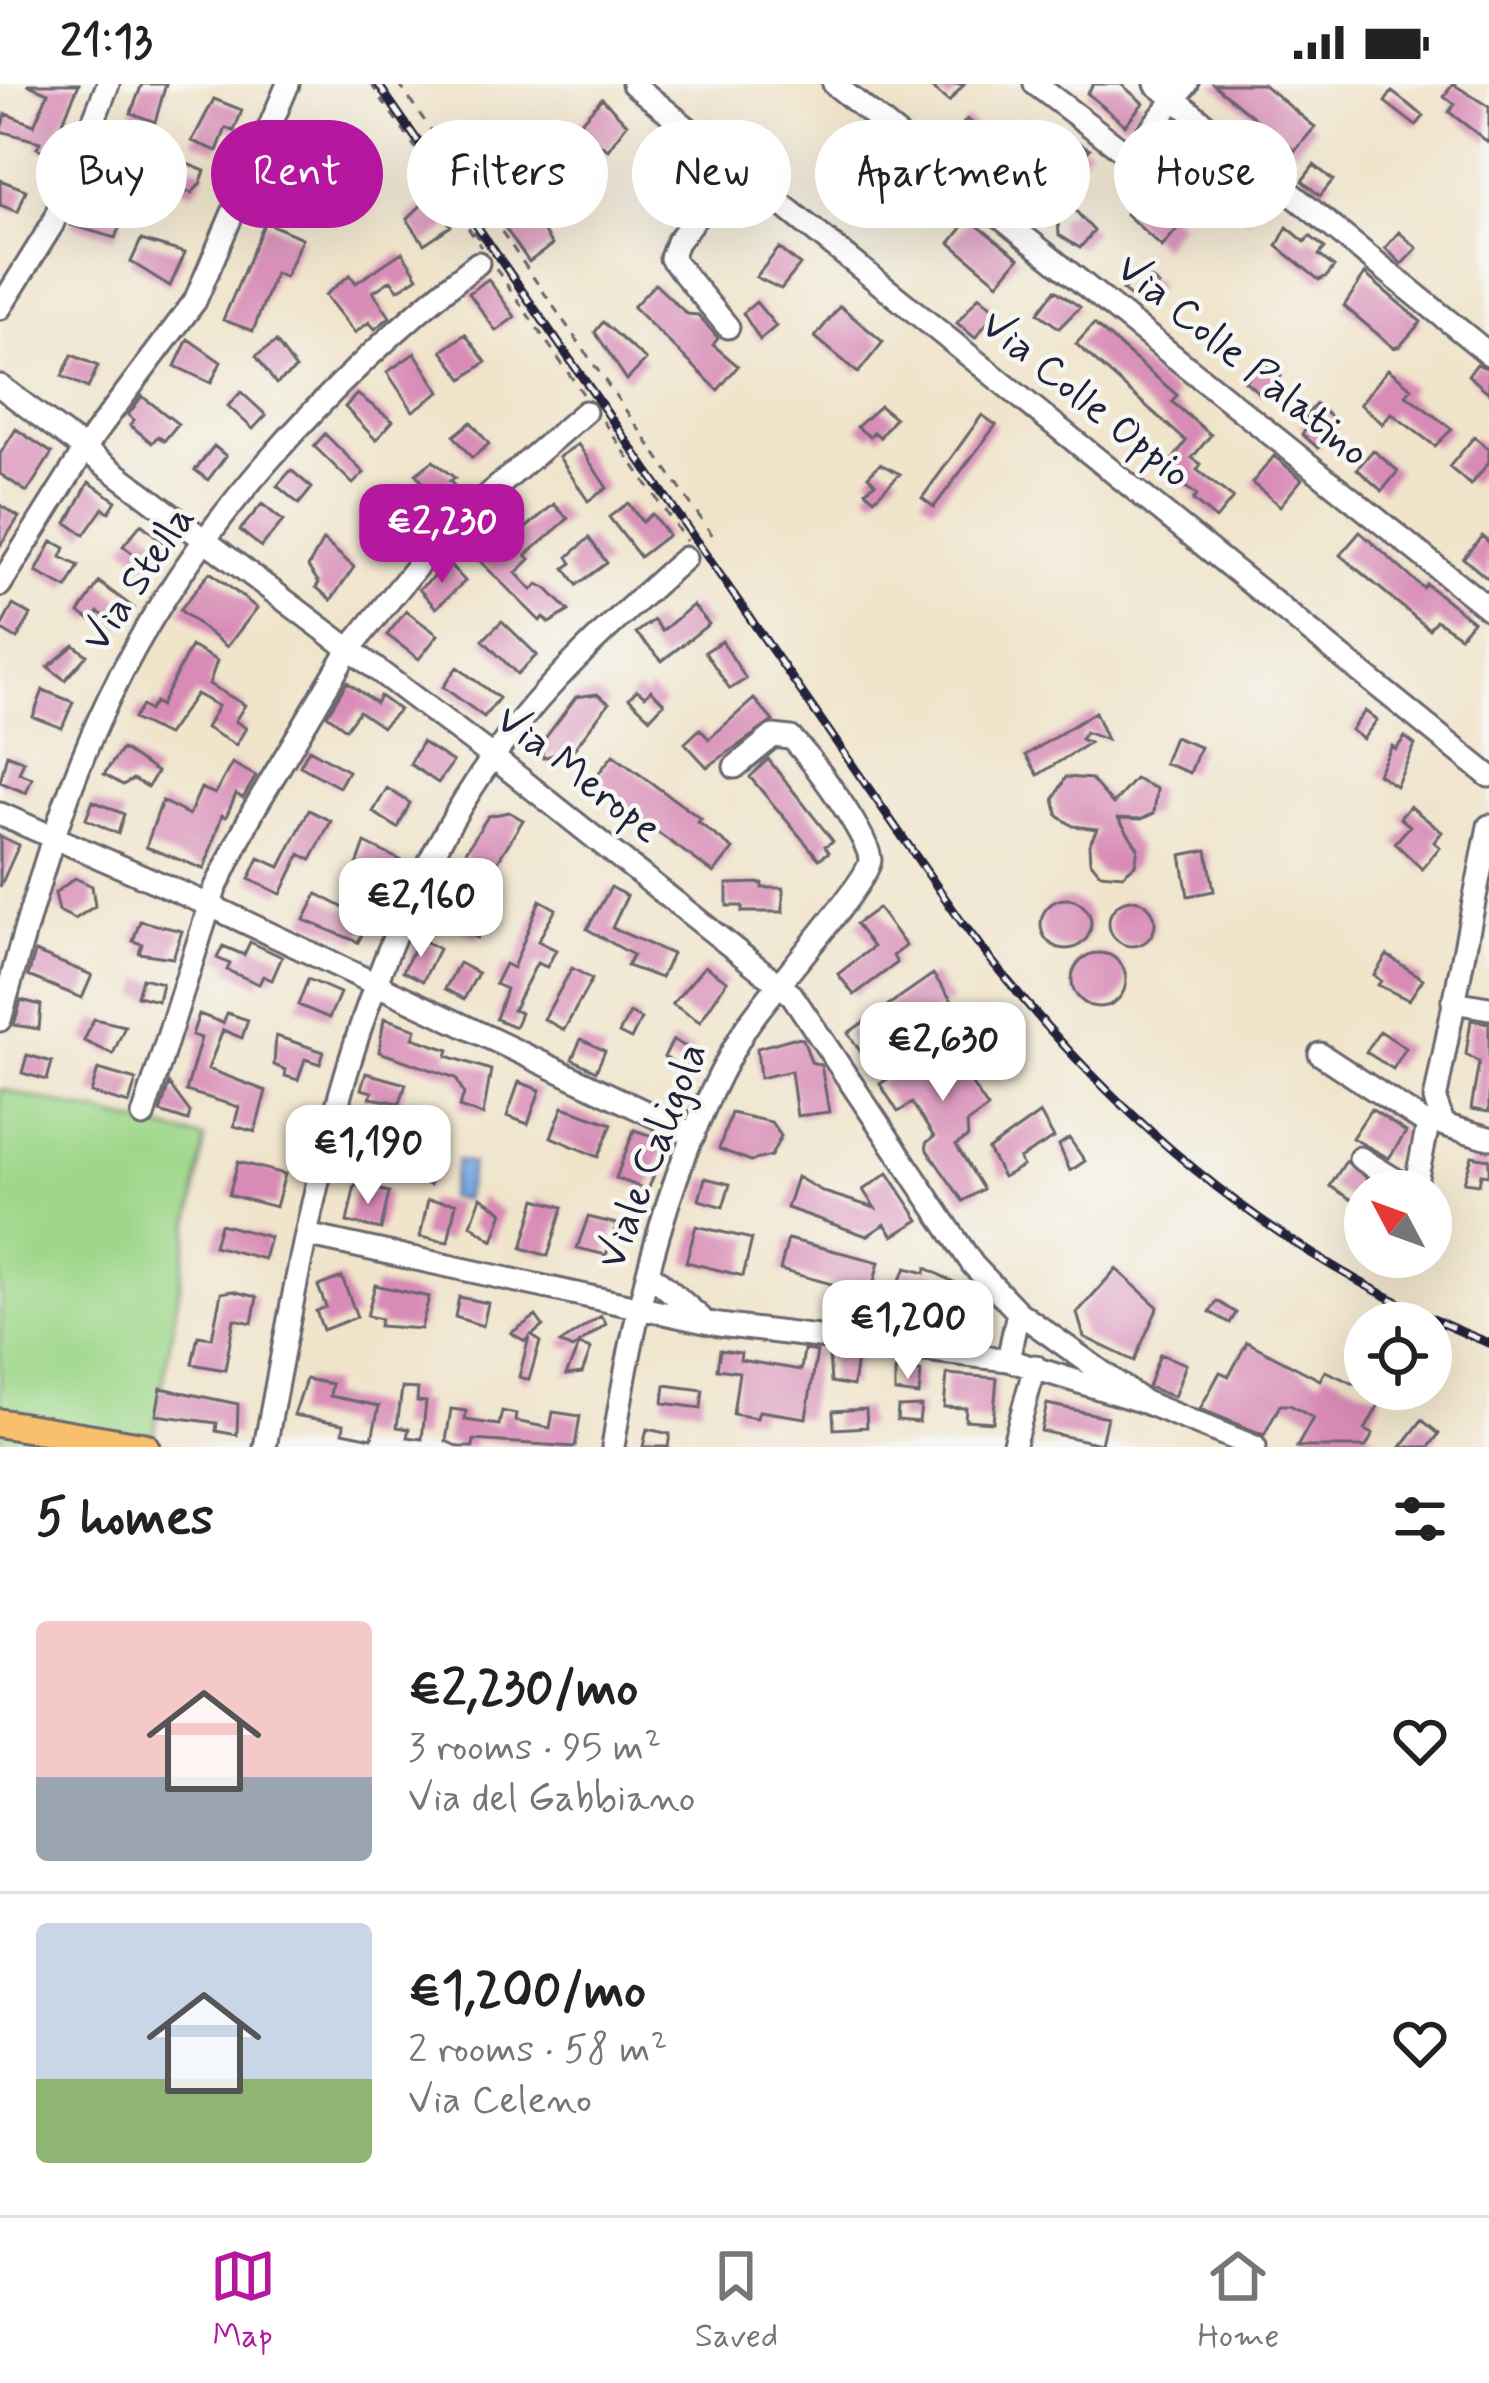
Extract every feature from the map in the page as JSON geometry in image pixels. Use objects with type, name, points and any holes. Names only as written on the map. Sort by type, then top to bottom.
[{"type":"main road","points":[[0,1424],[146,1447]]},
{"type":"street","points":[[0,308],[56,216],[108,84]]},
{"type":"street","points":[[2,576],[84,450],[195,301],[288,84]]},
{"type":"street","name":"Via Colle Oppio","points":[[633,84],[677,120]]},
{"type":"street","name":"Via Colle Palatino","points":[[834,84],[1489,608]]},
{"type":"street","points":[[1035,84],[1125,152],[1136,147],[1180,92]]},
{"type":"street","points":[[1156,84],[1180,92],[1489,354]]},
{"type":"street","name":"Via Colle Oppio","points":[[791,213],[1489,776]]},
{"type":"street","points":[[688,228],[671,258],[728,327]]},
{"type":"street","name":"Via Stella","points":[[0,1021],[53,836],[114,688],[205,542],[343,383],[482,258]]},
{"type":"street","name":"Via Merope","points":[[0,386],[493,757],[777,981],[810,1014],[973,1265],[1018,1312],[1144,1402]]},
{"type":"street","points":[[143,1116],[209,905],[253,811],[348,650],[444,533],[586,412]]},
{"type":"street","points":[[265,1447],[306,1234],[339,1098],[377,984],[439,848],[493,757],[593,641],[685,558]]},
{"type":"street","name":"Viale Caligola","points":[[613,1447],[639,1306],[694,1135],[740,1038],[777,981],[859,886],[870,863],[865,842],[791,738],[773,736],[735,767]]},
{"type":"street","points":[[0,814],[209,905],[694,1135]]},
{"type":"street","points":[[1420,1170],[1434,1123],[1435,1093],[1453,1002],[1482,902],[1489,826]]},
{"type":"street","points":[[1453,1002],[1489,1008]]},
{"type":"street","points":[[1320,1054],[1434,1123],[1489,1138]]},
{"type":"street","points":[[1360,1158],[1380,1170]]},
{"type":"street","points":[[306,1234],[706,1322],[1035,1366],[1144,1402],[1255,1447]]},
{"type":"street","points":[[648,1272],[706,1322]]},
{"type":"street","points":[[1008,1360],[1018,1312]]},
{"type":"street","points":[[1013,1447],[1035,1366]]},
{"type":"path","points":[[371,84],[482,258]]},
{"type":"path","points":[[399,84],[424,120]]},
{"type":"path","points":[[468,228],[475,238]]},
{"type":"path","points":[[498,228],[713,536]]},
{"type":"green space","points":[[0,1089],[205,1139],[152,1447],[0,1447]]},
{"type":"water","points":[[457,1160],[472,1164],[464,1200],[448,1197]]},
{"type":"building","points":[[27,84],[79,84],[63,120],[36,120],[48,93]]},
{"type":"building","points":[[142,84],[166,84],[156,120],[131,113]]},
{"type":"building","points":[[927,84],[964,84],[949,102]]},
{"type":"building","points":[[1094,84],[1121,84],[1143,103],[1129,120],[1119,120],[1087,93]]},
{"type":"building","points":[[1213,84],[1263,84],[1315,127],[1297,149],[1297,120],[1257,120]]},
{"type":"building","points":[[1453,84],[1489,107],[1489,143],[1449,112],[1455,104],[1444,96]]},
{"type":"building","points":[[1392,92],[1424,116],[1416,126],[1385,102]]},
{"type":"building","points":[[602,98],[627,124],[608,150],[608,120],[582,120]]},
{"type":"building","points":[[214,99],[242,110],[238,120],[211,120],[211,149],[192,141]]},
{"type":"building","points":[[6,114],[34,125],[36,120],[36,141],[0,131]]},
{"type":"building","points":[[187,164],[205,171],[192,193],[187,191]]},
{"type":"building","points":[[1314,165],[1333,180],[1320,196],[1302,181]]},
{"type":"building","points":[[0,180],[26,190],[18,212],[0,205]]},
{"type":"building","points":[[1090,227],[1094,231],[1080,248],[1059,235],[1059,228]]},
{"type":"building","points":[[81,228],[119,228],[115,238]]},
{"type":"building","points":[[262,228],[279,228],[302,238],[285,277],[275,273],[253,331],[223,320]]},
{"type":"building","points":[[413,228],[448,228],[424,244]]},
{"type":"building","points":[[505,228],[541,228],[552,245],[529,262]]},
{"type":"building","points":[[962,228],[981,228],[1019,258],[998,283],[950,243]]},
{"type":"building","points":[[1141,228],[1178,228],[1162,247]]},
{"type":"building","points":[[1286,228],[1305,242],[1310,236],[1325,248],[1319,255],[1334,267],[1319,280],[1277,246]]},
{"type":"building","points":[[1399,232],[1417,248],[1402,264],[1385,248]]},
{"type":"building","points":[[141,240],[185,253],[170,286],[131,262]]},
{"type":"building","points":[[779,248],[800,265],[781,289],[756,277]]},
{"type":"building","points":[[402,252],[418,277],[398,290],[391,280],[373,292],[390,317],[375,329],[369,322],[355,333],[325,295],[350,275],[356,283]]},
{"type":"building","points":[[1142,272],[1159,285],[1144,307],[1122,290]]},
{"type":"building","points":[[1365,274],[1421,322],[1400,346],[1394,348],[1344,306]]},
{"type":"building","points":[[488,279],[515,317],[496,331],[469,293]]},
{"type":"building","points":[[655,284],[687,314],[698,315],[718,338],[713,345],[738,366],[718,390],[633,307]]},
{"type":"building","points":[[1055,290],[1080,307],[1059,328],[1038,313]]},
{"type":"building","points":[[979,296],[997,311],[975,338],[957,323]]},
{"type":"building","points":[[756,302],[776,326],[760,340],[743,313]]},
{"type":"building","points":[[840,306],[883,342],[858,373],[815,337]]},
{"type":"building","points":[[603,322],[646,360],[627,380],[595,332]]},
{"type":"building","points":[[1094,324],[1177,395],[1172,402],[1211,435],[1192,458],[1201,464],[1197,470],[1233,498],[1216,519],[1193,500],[1197,495],[1164,472],[1186,441],[1076,344]]},
{"type":"building","points":[[465,334],[486,362],[463,379],[442,351]]},
{"type":"building","points":[[188,339],[221,362],[211,383],[175,366]]},
{"type":"building","points":[[276,342],[296,369],[276,384],[256,356]]},
{"type":"building","points":[[415,353],[440,392],[413,411],[387,372]]},
{"type":"building","points":[[72,355],[98,366],[88,388],[62,376]]},
{"type":"building","points":[[1262,361],[1281,376],[1264,397],[1245,381]]},
{"type":"building","points":[[1477,364],[1489,369],[1489,393],[1468,375]]},
{"type":"building","points":[[1388,369],[1412,388],[1406,395],[1452,429],[1435,446],[1391,413],[1383,424],[1360,404]]},
{"type":"building","points":[[241,392],[266,415],[253,429],[228,406]]},
{"type":"building","points":[[357,394],[393,421],[376,440],[345,407]]},
{"type":"building","points":[[142,396],[178,424],[164,441],[158,436],[152,443],[130,425],[134,420],[128,415]]},
{"type":"building","points":[[1316,404],[1338,423],[1318,448],[1302,434],[1306,428],[1300,423]]},
{"type":"building","points":[[880,406],[895,418],[880,437],[874,432],[870,437],[857,427]]},
{"type":"building","points":[[982,415],[996,425],[934,507],[922,498]]},
{"type":"building","points":[[471,422],[489,444],[472,458],[454,436]]},
{"type":"building","points":[[16,429],[52,453],[27,492],[0,474],[0,454]]},
{"type":"building","points":[[325,434],[364,473],[353,484],[314,446]]},
{"type":"building","points":[[1474,437],[1489,449],[1489,462],[1471,485],[1449,467]]},
{"type":"building","points":[[578,444],[607,488],[588,501],[559,457]]},
{"type":"building","points":[[214,446],[226,456],[208,480],[195,470]]},
{"type":"building","points":[[1373,450],[1398,471],[1382,491],[1357,469]]},
{"type":"building","points":[[1274,456],[1302,479],[1280,506],[1252,483]]},
{"type":"building","points":[[433,461],[455,478],[450,481],[457,489],[438,503],[416,474]]},
{"type":"building","points":[[880,464],[900,474],[874,499],[866,491],[875,483],[868,476]]},
{"type":"building","points":[[291,470],[312,488],[299,504],[277,486]]},
{"type":"building","points":[[89,482],[116,501],[109,512],[103,508],[84,535],[67,523]]},
{"type":"building","points":[[628,503],[642,522],[652,514],[668,535],[640,557],[609,517]]},
{"type":"building","points":[[262,504],[283,521],[261,547],[240,530]]},
{"type":"building","points":[[554,504],[568,519],[526,555],[530,559],[516,573],[532,590],[538,584],[547,589],[569,611],[549,623],[543,617],[540,621],[459,540],[486,516],[512,540]]},
{"type":"building","points":[[0,505],[19,517],[0,546]]},
{"type":"building","points":[[141,524],[167,545],[150,567],[123,546]]},
{"type":"building","points":[[1360,532],[1423,588],[1426,584],[1473,621],[1460,636],[1436,620],[1429,629],[1340,555]]},
{"type":"building","points":[[1482,536],[1489,542],[1489,580],[1463,558]]},
{"type":"building","points":[[589,538],[607,563],[577,585],[565,568],[572,563],[568,557]]},
{"type":"building","points":[[323,540],[354,567],[331,600],[316,587],[319,583],[308,567]]},
{"type":"building","points":[[52,541],[65,548],[61,557],[79,566],[67,588],[36,572]]},
{"type":"building","points":[[449,564],[465,581],[436,608],[419,589]]},
{"type":"building","points":[[210,572],[257,608],[227,647],[180,610]]},
{"type":"building","points":[[99,582],[134,608],[122,627],[98,612],[92,621],[79,613]]},
{"type":"building","points":[[13,605],[31,615],[17,639],[0,629]]},
{"type":"building","points":[[693,605],[709,624],[662,661],[636,633],[654,620],[662,631]]},
{"type":"building","points":[[406,611],[438,635],[419,659],[387,635]]},
{"type":"building","points":[[502,621],[537,655],[517,674],[483,640]]},
{"type":"building","points":[[722,641],[746,679],[730,689],[705,652]]},
{"type":"building","points":[[74,645],[87,655],[65,680],[48,667]]},
{"type":"building","points":[[191,646],[217,661],[209,684],[245,705],[235,721],[246,728],[236,745],[206,728],[218,706],[196,694],[167,735],[133,719],[142,706],[149,711],[155,702],[160,706]]},
{"type":"building","points":[[457,667],[499,698],[484,717],[443,687]]},
{"type":"building","points":[[347,682],[376,703],[380,696],[399,710],[382,727],[359,711],[346,729],[327,715]]},
{"type":"building","points":[[43,690],[73,702],[62,728],[33,717]]},
{"type":"building","points":[[637,690],[645,696],[651,690],[664,703],[650,718],[629,698]]},
{"type":"building","points":[[597,694],[609,703],[565,761],[556,754],[543,758],[540,745],[576,697]]},
{"type":"building","points":[[754,699],[773,721],[707,767],[685,743],[700,729],[709,739]]},
{"type":"building","points":[[1365,711],[1377,720],[1363,739],[1351,730]]},
{"type":"building","points":[[1095,712],[1107,740],[1085,732],[1081,739],[1089,743],[1038,775],[1026,755]]},
{"type":"building","points":[[1174,737],[1200,747],[1190,773],[1164,763]]},
{"type":"building","points":[[1405,737],[1415,745],[1396,786],[1378,774],[1392,746],[1396,749]]},
{"type":"building","points":[[422,742],[453,762],[438,783],[410,764]]},
{"type":"building","points":[[122,749],[157,772],[148,787],[133,779],[123,785],[104,774]]},
{"type":"building","points":[[309,749],[348,771],[339,787],[300,766]]},
{"type":"building","points":[[7,754],[24,761],[19,773],[32,778],[26,793],[0,782]]},
{"type":"building","points":[[613,755],[701,819],[698,822],[733,849],[714,873],[590,784]]},
{"type":"building","points":[[768,759],[833,841],[819,859],[750,777]]},
{"type":"building","points":[[232,763],[256,776],[243,798],[236,794],[226,817],[222,815],[204,869],[146,847],[162,801],[189,815],[201,788],[215,794]]},
{"type":"building","points":[[1066,777],[1091,779],[1113,804],[1135,779],[1157,789],[1154,813],[1142,819],[1118,818],[1138,848],[1135,865],[1123,875],[1100,873],[1090,861],[1089,845],[1097,829],[1073,826],[1058,816],[1054,799]]},
{"type":"building","points":[[387,788],[410,803],[398,828],[373,812]]},
{"type":"building","points":[[93,801],[124,814],[118,834],[86,819]]},
{"type":"building","points":[[1410,806],[1442,832],[1434,842],[1440,847],[1422,869],[1395,843],[1410,826],[1400,818]]},
{"type":"building","points":[[309,810],[331,821],[311,860],[300,854],[281,894],[249,879],[259,858],[280,867]]},
{"type":"building","points":[[509,812],[523,820],[493,869],[483,863],[469,868],[465,853],[488,816]]},
{"type":"building","points":[[0,836],[19,845],[0,887]]},
{"type":"building","points":[[365,843],[400,860],[358,942],[304,920],[317,894],[350,911],[360,890],[350,885]]},
{"type":"building","points":[[1207,850],[1214,891],[1188,896],[1181,855]]},
{"type":"building","points":[[75,878],[92,886],[95,906],[75,919],[59,911],[55,893]]},
{"type":"building","points":[[762,883],[762,888],[783,888],[783,912],[742,912],[742,906],[727,906],[727,884]]},
{"type":"building","points":[[611,887],[627,896],[612,928],[672,954],[661,978],[627,966],[633,955],[587,929]]},
{"type":"building","points":[[444,890],[489,917],[477,938],[432,912]]},
{"type":"building","points":[[1066,899],[1084,906],[1091,924],[1084,942],[1066,949],[1048,942],[1041,924],[1048,906]]},
{"type":"building","points":[[540,900],[556,909],[538,941],[556,950],[547,967],[537,963],[513,1010],[521,1013],[515,1027],[496,1019],[506,989],[495,984],[505,964],[513,968]]},
{"type":"building","points":[[1132,900],[1149,906],[1155,923],[1149,940],[1132,946],[1115,940],[1109,923],[1115,906]]},
{"type":"building","points":[[878,908],[906,946],[893,956],[897,963],[854,995],[838,974],[873,947],[856,924]]},
{"type":"building","points":[[140,921],[182,931],[173,958],[139,953],[142,944],[133,941]]},
{"type":"building","points":[[419,938],[439,949],[423,981],[403,971]]},
{"type":"building","points":[[250,942],[282,957],[272,980],[263,976],[259,984],[227,970],[230,964],[217,958],[223,946],[244,955]]},
{"type":"building","points":[[35,952],[92,975],[82,998],[28,976]]},
{"type":"building","points":[[1099,953],[1118,961],[1126,980],[1118,999],[1099,1007],[1080,999],[1072,980],[1080,961]]},
{"type":"building","points":[[1387,955],[1423,979],[1409,1000],[1378,985],[1381,981],[1374,975]]},
{"type":"building","points":[[459,963],[478,973],[464,999],[445,989]]},
{"type":"building","points":[[705,966],[727,981],[700,1022],[672,1004]]},
{"type":"building","points":[[572,968],[592,979],[564,1030],[544,1019]]},
{"type":"building","points":[[933,974],[952,1001],[866,1060],[848,1033]]},
{"type":"building","points":[[142,978],[162,983],[158,1001],[137,996]]},
{"type":"building","points":[[308,979],[340,993],[329,1018],[298,1005]]},
{"type":"building","points":[[21,1000],[41,1005],[39,1029],[14,1025]]},
{"type":"building","points":[[227,1013],[248,1020],[242,1038],[223,1030],[208,1069],[266,1091],[255,1132],[234,1126],[239,1107],[186,1091],[201,1038],[192,1035],[199,1014],[223,1023]]},
{"type":"building","points":[[630,1013],[641,1019],[631,1039],[619,1033]]},
{"type":"building","points":[[384,1018],[416,1029],[413,1038],[449,1050],[447,1056],[491,1070],[483,1115],[459,1107],[464,1094],[456,1078],[379,1052]]},
{"type":"building","points":[[94,1019],[125,1026],[113,1054],[84,1041]]},
{"type":"building","points":[[1471,1020],[1489,1023],[1489,1112],[1471,1109],[1479,1062],[1466,1054]]},
{"type":"building","points":[[965,1027],[984,1055],[962,1070],[988,1108],[967,1123],[968,1137],[956,1145],[983,1189],[963,1201],[927,1150],[926,1143],[934,1137],[912,1103],[898,1112],[880,1084]]},
{"type":"building","points":[[1380,1031],[1406,1048],[1393,1069],[1366,1052]]},
{"type":"building","points":[[276,1036],[324,1052],[320,1064],[305,1059],[298,1080],[285,1076],[286,1070],[274,1065]]},
{"type":"building","points":[[581,1039],[605,1051],[596,1071],[572,1059]]},
{"type":"building","points":[[803,1039],[811,1062],[821,1065],[829,1112],[797,1116],[791,1071],[760,1078],[757,1048]]},
{"type":"building","points":[[673,1040],[694,1051],[684,1068],[664,1057]]},
{"type":"building","points":[[27,1055],[52,1062],[47,1080],[22,1073]]},
{"type":"building","points":[[98,1069],[136,1080],[129,1104],[91,1093]]},
{"type":"building","points":[[366,1073],[406,1084],[400,1103],[370,1098],[372,1092],[361,1089]]},
{"type":"building","points":[[519,1082],[540,1090],[528,1124],[507,1116]]},
{"type":"building","points":[[169,1084],[190,1112],[188,1121],[160,1112]]},
{"type":"building","points":[[563,1107],[612,1124],[598,1157],[551,1137]]},
{"type":"building","points":[[1371,1109],[1406,1132],[1389,1158],[1352,1138]]},
{"type":"building","points":[[731,1113],[771,1122],[781,1136],[771,1156],[751,1161],[719,1149]]},
{"type":"building","points":[[1040,1113],[1054,1138],[1019,1159],[1023,1166],[1003,1177],[988,1150]]},
{"type":"building","points":[[634,1130],[667,1141],[648,1190],[616,1178]]},
{"type":"building","points":[[380,1134],[442,1149],[430,1185],[369,1164]]},
{"type":"building","points":[[1069,1138],[1085,1161],[1070,1171],[1059,1145]]},
{"type":"building","points":[[1472,1156],[1489,1159],[1489,1175],[1481,1174],[1479,1184],[1464,1182]]},
{"type":"building","points":[[1346,1161],[1357,1170],[1344,1170],[1344,1195],[1330,1186]]},
{"type":"building","points":[[238,1162],[285,1174],[276,1207],[229,1195]]},
{"type":"building","points":[[888,1173],[919,1220],[893,1236],[885,1224],[867,1236],[787,1208],[797,1177],[824,1192],[875,1208],[863,1190]]},
{"type":"building","points":[[705,1178],[730,1184],[723,1207],[699,1200]]},
{"type":"building","points":[[355,1185],[389,1192],[381,1229],[347,1222]]},
{"type":"building","points":[[481,1197],[503,1212],[493,1241],[471,1225]]},
{"type":"building","points":[[536,1199],[563,1207],[548,1256],[522,1248]]},
{"type":"building","points":[[428,1200],[456,1203],[448,1242],[420,1237]]},
{"type":"building","points":[[588,1217],[617,1224],[606,1255],[577,1248]]},
{"type":"building","points":[[220,1224],[270,1237],[264,1259],[214,1246]]},
{"type":"building","points":[[696,1226],[752,1239],[743,1276],[686,1262]]},
{"type":"building","points":[[788,1239],[879,1262],[867,1309],[828,1299],[832,1284],[780,1270]]},
{"type":"building","points":[[906,1268],[925,1273],[926,1268],[963,1287],[948,1315],[894,1291]]},
{"type":"building","points":[[1116,1269],[1158,1307],[1134,1361],[1084,1337],[1077,1313]]},
{"type":"building","points":[[342,1277],[357,1317],[323,1330],[316,1311],[326,1307],[318,1286]]},
{"type":"building","points":[[375,1285],[429,1297],[421,1329],[379,1326],[381,1319],[367,1316]]},
{"type":"building","points":[[221,1293],[257,1297],[252,1323],[234,1319],[225,1370],[192,1364],[198,1336],[212,1338]]},
{"type":"building","points":[[459,1297],[488,1303],[483,1326],[455,1317]]},
{"type":"building","points":[[1217,1301],[1236,1313],[1230,1323],[1210,1312]]},
{"type":"building","points":[[536,1316],[543,1326],[532,1335],[540,1342],[529,1380],[519,1377],[529,1337],[525,1341],[511,1333]]},
{"type":"building","points":[[601,1316],[606,1324],[572,1349],[560,1343]]},
{"type":"building","points":[[1247,1342],[1320,1380],[1325,1371],[1344,1380],[1344,1410],[1376,1410],[1365,1430],[1373,1434],[1366,1447],[1297,1447],[1313,1418],[1290,1405],[1280,1405],[1264,1435],[1200,1409],[1220,1372],[1229,1376]]},
{"type":"building","points":[[579,1345],[591,1349],[582,1373],[566,1375]]},
{"type":"building","points":[[720,1350],[741,1353],[740,1360],[801,1370],[804,1350],[817,1352],[806,1418],[759,1411],[757,1418],[733,1414],[739,1372],[717,1369]]},
{"type":"building","points":[[829,1354],[857,1358],[853,1386],[831,1382]]},
{"type":"building","points":[[1160,1354],[1186,1364],[1174,1397],[1148,1387]]},
{"type":"building","points":[[895,1370],[921,1372],[919,1395],[895,1392]]},
{"type":"building","points":[[947,1374],[997,1378],[993,1422],[965,1420],[966,1408],[944,1407]]},
{"type":"building","points":[[306,1379],[332,1384],[330,1396],[379,1406],[372,1438],[343,1432],[344,1424],[294,1415]]},
{"type":"building","points":[[665,1385],[703,1390],[701,1408],[663,1403]]},
{"type":"building","points":[[161,1388],[238,1404],[237,1435],[216,1431],[217,1423],[156,1415]]},
{"type":"building","points":[[402,1388],[418,1389],[417,1401],[426,1402],[422,1439],[407,1437],[409,1429],[397,1427]]},
{"type":"building","points":[[1047,1404],[1107,1417],[1101,1444],[1041,1431]]},
{"type":"building","points":[[921,1406],[919,1422],[897,1420],[898,1407]]},
{"type":"building","points":[[451,1409],[466,1411],[465,1420],[499,1425],[502,1411],[516,1414],[515,1421],[550,1428],[553,1412],[580,1416],[575,1447],[474,1440],[473,1447],[459,1447],[446,1441]]},
{"type":"building","points":[[866,1409],[867,1427],[834,1429],[833,1411]]},
{"type":"building","points":[[1422,1420],[1439,1434],[1429,1447],[1401,1447]]},
{"type":"building","points":[[647,1429],[670,1434],[668,1447],[643,1447]]},
{"type":"railway","points":[[378,84],[961,921],[1072,1054],[1195,1170],[1262,1221],[1409,1308],[1489,1343]]}]
